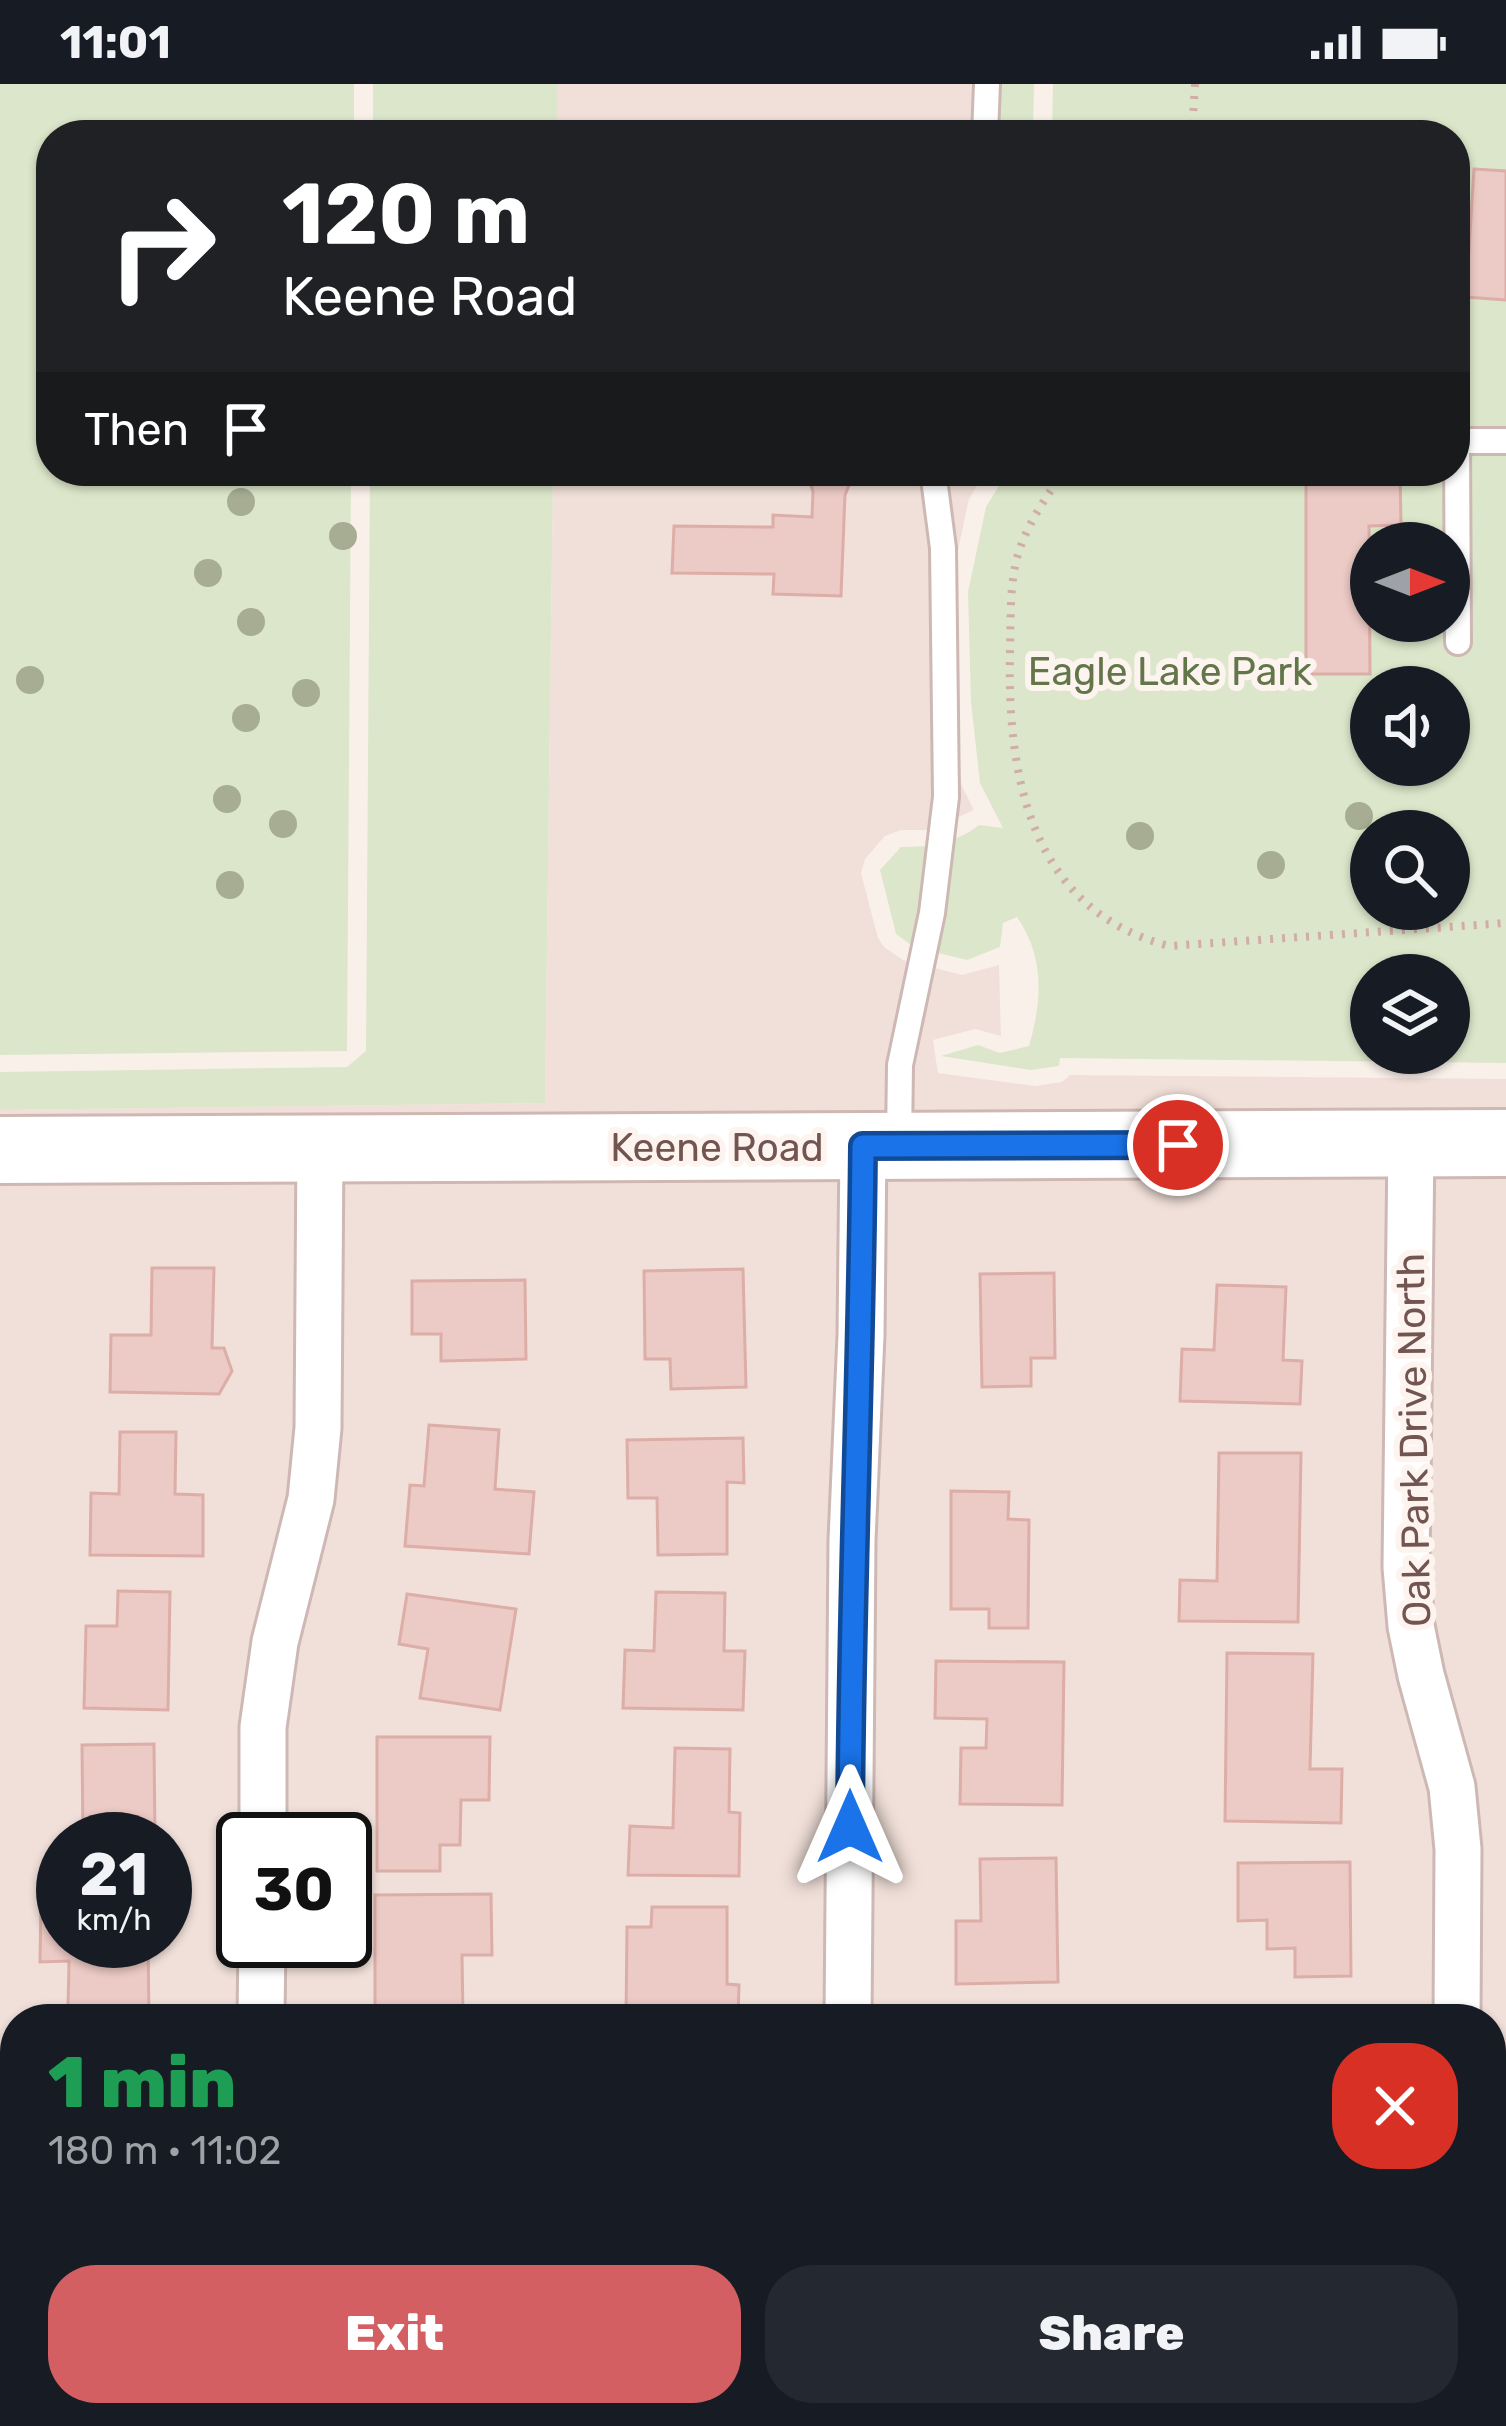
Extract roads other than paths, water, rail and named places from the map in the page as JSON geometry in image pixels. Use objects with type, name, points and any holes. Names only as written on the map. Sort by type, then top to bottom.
[{"type":"main road","name":"Keene Road","points":[[0,1150],[1506,1143]]},
{"type":"street","name":"Oak Park Drive North","points":[[1411,1144],[1406,1568],[1417,1658],[1451,1787],[1458,1849],[1457,2004]]},
{"type":"street","points":[[848,2004],[852,1540],[861,1335],[881,1146]]},
{"type":"street","points":[[262,1812],[263,1727],[275,1642],[311,1499],[318,1428],[320,1148]]},
{"type":"street","points":[[262,1968],[262,2004]]},
{"type":"lane","points":[[986,120],[987,84]]},
{"type":"lane","points":[[1470,441],[1506,441]]},
{"type":"lane","points":[[881,1146],[932,913],[946,797],[943,548],[936,486]]},
{"type":"lane","points":[[1457,486],[1457,522]]},
{"type":"park label","name":"Eagle Lake Park","points":[[1170,671]]}]
